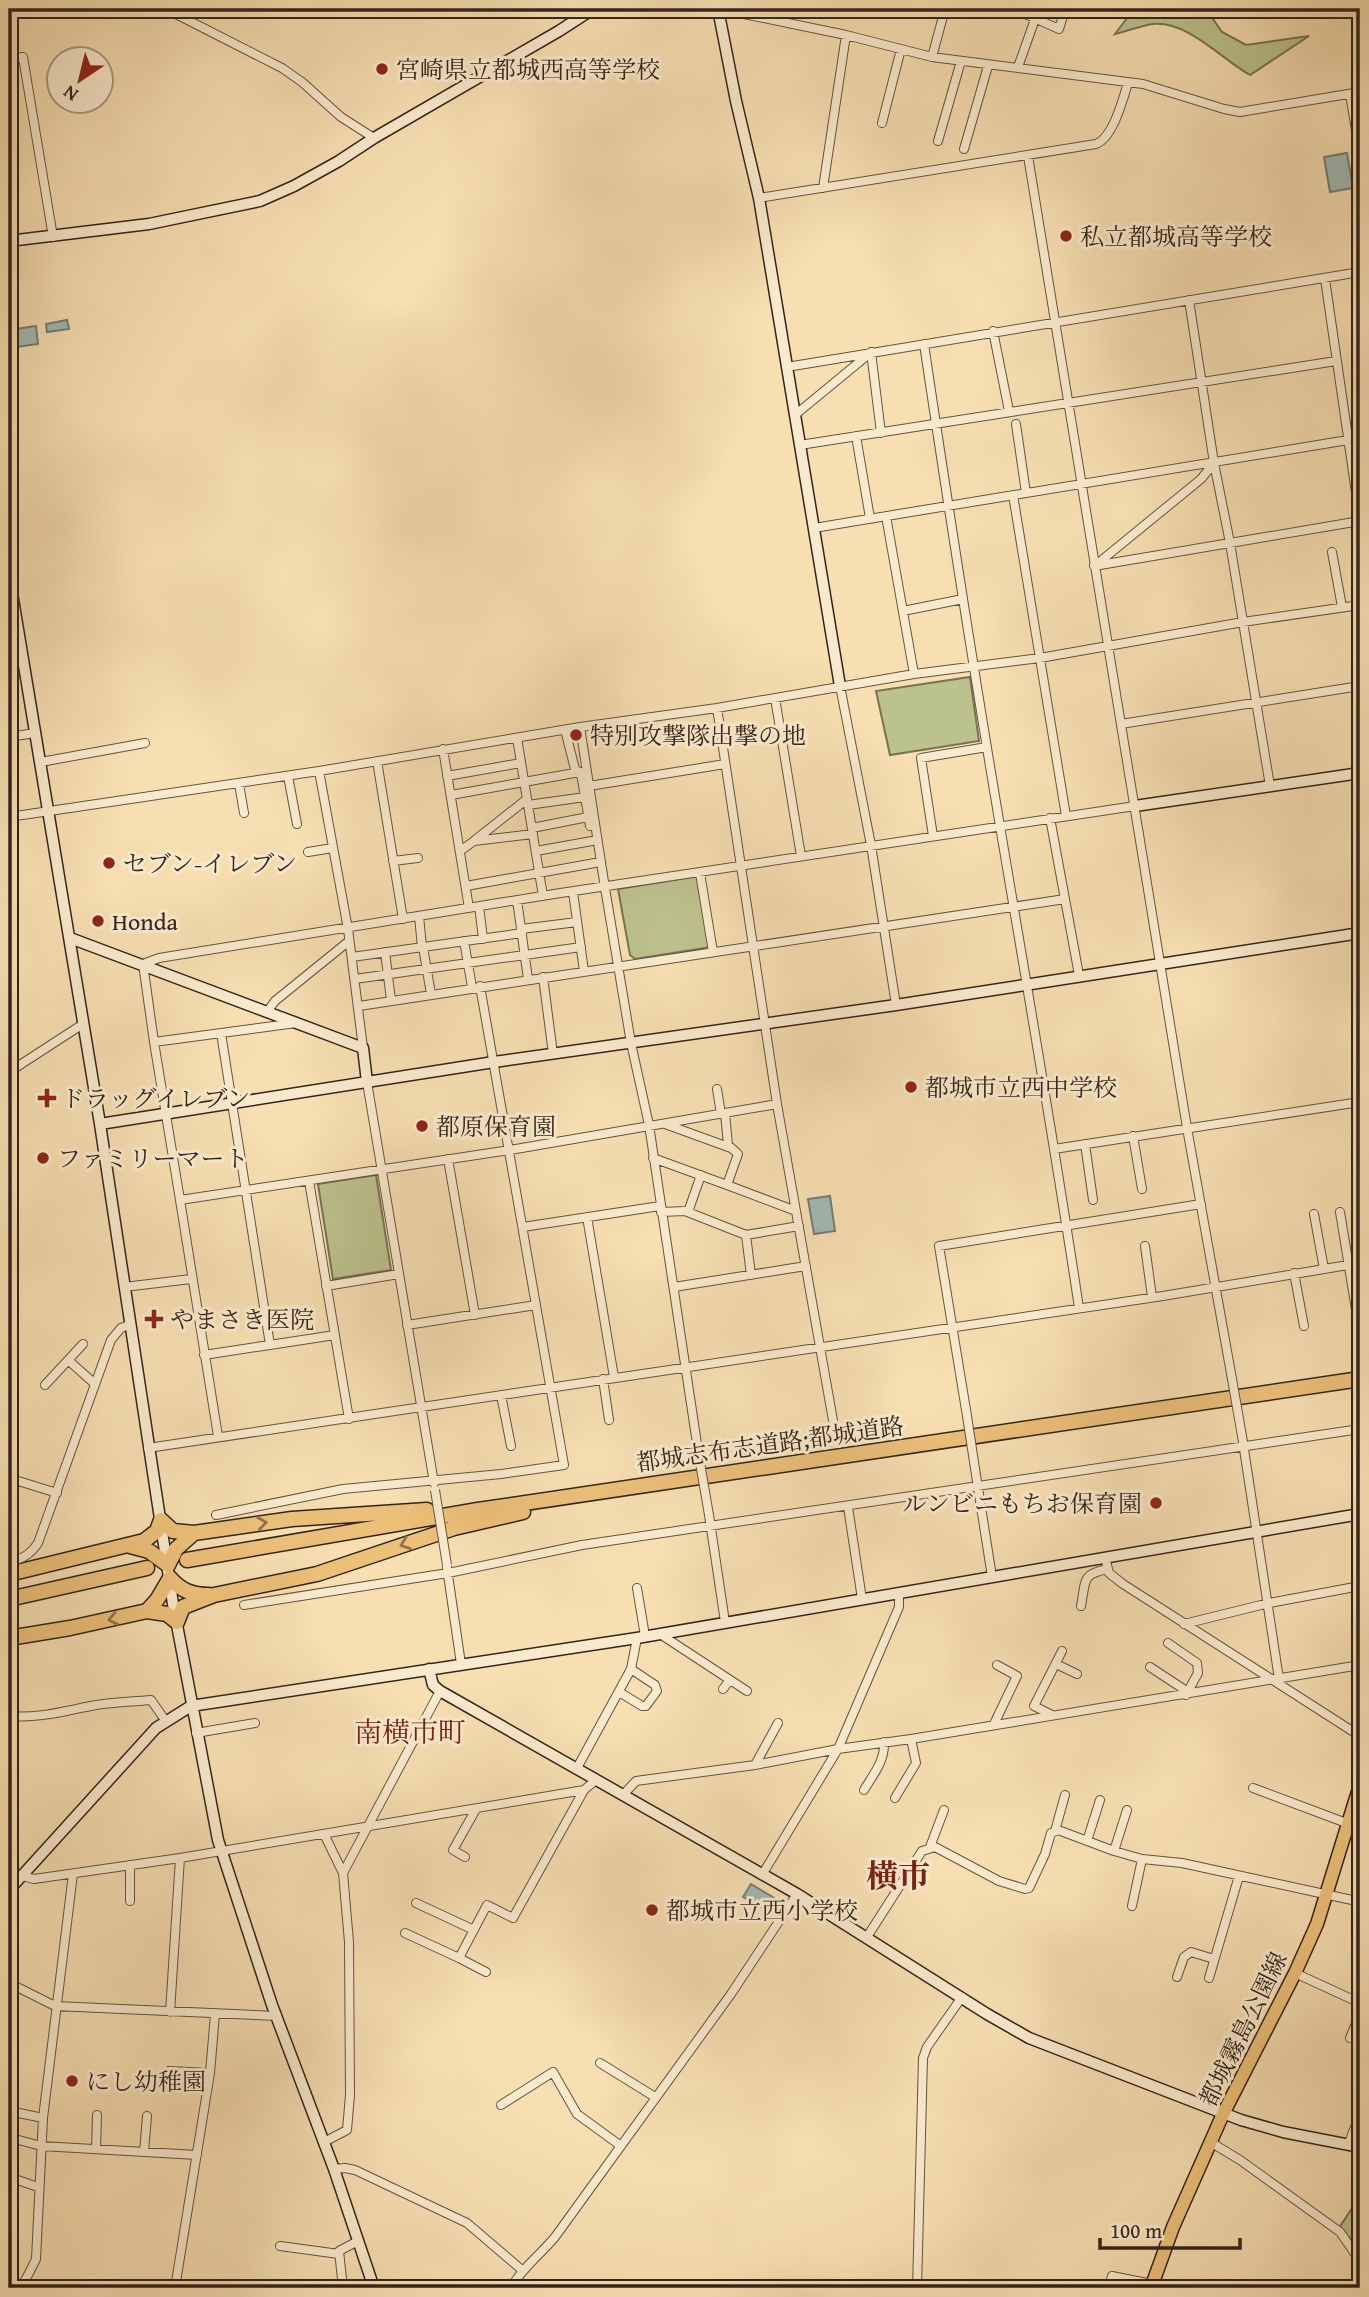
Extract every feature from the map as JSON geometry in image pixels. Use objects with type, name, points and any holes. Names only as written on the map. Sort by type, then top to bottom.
[{"type":"highway","name":"都城志布志道路;都城道路","points":[[187,1560],[388,1525],[1360,1379]]},
{"type":"highway","points":[[9,1574],[130,1546],[151,1538],[161,1520],[173,1531],[194,1533],[292,1519],[426,1510],[662,1483]]},
{"type":"highway","points":[[9,1638],[147,1611],[167,1614],[177,1622],[183,1607],[214,1595],[317,1574],[454,1528],[662,1483]]},
{"type":"highway","points":[[147,1611],[157,1600],[176,1549],[194,1533]]},
{"type":"highway","points":[[130,1546],[149,1551],[169,1572],[176,1585],[189,1592],[214,1595]]},
{"type":"highway","points":[[9,1599],[147,1568]]},
{"type":"main road","name":"都城霧島公園線","points":[[1151,2286],[1173,2227],[1223,2114],[1295,1973],[1328,1895],[1360,1785]]},
{"type":"street","points":[[166,9],[282,68],[341,117],[374,138]]},
{"type":"street","points":[[9,241],[160,222],[260,201],[294,186],[593,9]]},
{"type":"street","points":[[896,1004],[759,198],[736,101],[720,9],[846,35],[932,57],[1143,84],[1240,112],[1360,93]]},
{"type":"street","points":[[932,57],[945,9]]},
{"type":"street","points":[[1014,9],[1059,29],[1065,9]]},
{"type":"street","points":[[1018,67],[1035,19]]},
{"type":"street","points":[[823,188],[846,35]]},
{"type":"street","points":[[882,123],[901,49]]},
{"type":"street","points":[[9,59],[23,57],[53,237]]},
{"type":"street","points":[[938,141],[961,61]]},
{"type":"street","points":[[964,149],[988,66]]},
{"type":"street","points":[[759,198],[1028,156],[1104,141],[1128,83]]},
{"type":"street","points":[[1350,94],[1360,154]]},
{"type":"street","points":[[1028,156],[1187,1128],[1242,1436],[1255,1532],[1269,1603],[1275,1679]]},
{"type":"street","points":[[787,367],[1360,272]]},
{"type":"street","points":[[1094,566],[1360,521],[1325,278]]},
{"type":"street","points":[[1189,300],[1214,463],[1270,786]]},
{"type":"street","points":[[993,331],[1009,411]]},
{"type":"street","points":[[923,344],[947,506],[1028,985],[1079,1308]]},
{"type":"street","points":[[795,415],[871,352]]},
{"type":"street","points":[[871,352],[881,433]]},
{"type":"street","points":[[800,445],[1336,361]]},
{"type":"street","points":[[1016,424],[1027,493]]},
{"type":"street","points":[[856,436],[870,518]]},
{"type":"street","points":[[814,528],[1360,438]]},
{"type":"street","points":[[1094,566],[1201,479],[1214,463]]},
{"type":"street","points":[[1013,495],[1066,816]]},
{"type":"street","points":[[886,516],[914,674]]},
{"type":"street","points":[[1332,552],[1342,607]]},
{"type":"street","points":[[9,575],[100,1124],[148,1448],[191,1706],[220,1850],[374,2288]]},
{"type":"street","points":[[903,611],[963,599]]},
{"type":"street","points":[[9,817],[288,776],[914,674],[1040,658],[1242,622],[1360,605]]},
{"type":"street","points":[[9,655],[22,653]]},
{"type":"street","points":[[1121,724],[1360,686]]},
{"type":"street","points":[[775,698],[801,856]]},
{"type":"street","points":[[717,708],[777,1104],[834,1426]]},
{"type":"street","points":[[580,727],[631,1043],[649,1125],[725,1622]]},
{"type":"street","points":[[565,730],[575,769],[580,772],[598,880]]},
{"type":"street","points":[[9,737],[35,733]]},
{"type":"street","points":[[517,738],[543,896]]},
{"type":"street","points":[[41,762],[145,744]]},
{"type":"street","points":[[933,836],[921,758],[987,747]]},
{"type":"street","points":[[443,749],[466,886],[483,939]]},
{"type":"street","points":[[377,761],[403,919]]},
{"type":"street","points":[[447,776],[521,763]]},
{"type":"street","points":[[589,786],[725,764]]},
{"type":"street","points":[[319,771],[348,929],[368,1082],[461,1664]]},
{"type":"street","points":[[451,795],[580,772]]},
{"type":"street","points":[[143,964],[159,958],[517,900],[1360,773]]},
{"type":"street","points":[[288,776],[297,824]]},
{"type":"street","points":[[239,783],[244,813]]},
{"type":"street","points":[[460,851],[527,802],[585,797]]},
{"type":"street","points":[[474,841],[532,831],[588,817]]},
{"type":"street","points":[[1050,818],[1079,975]]},
{"type":"street","points":[[536,851],[592,841]]},
{"type":"street","points":[[308,852],[333,848]]},
{"type":"street","points":[[393,861],[418,858]]},
{"type":"street","points":[[466,886],[596,863]]},
{"type":"street","points":[[700,873],[713,953]]},
{"type":"street","points":[[573,892],[584,971]]},
{"type":"street","points":[[517,900],[528,979]]},
{"type":"street","points":[[359,1006],[1065,900]]},
{"type":"street","points":[[419,916],[431,994]]},
{"type":"street","points":[[352,957],[464,942],[578,922]]},
{"type":"street","points":[[100,1124],[494,1062],[1028,985],[1360,933]]},
{"type":"street","points":[[70,939],[363,1048]]},
{"type":"street","points":[[267,1012],[275,1001],[349,941]]},
{"type":"street","points":[[216,1515],[343,1489],[501,1474],[564,1465],[494,1062],[464,942]]},
{"type":"street","points":[[355,979],[581,947]]},
{"type":"street","points":[[385,952],[391,1000]]},
{"type":"street","points":[[143,964],[218,1436]]},
{"type":"street","points":[[543,977],[553,1054]]},
{"type":"street","points":[[154,1042],[296,1023]]},
{"type":"street","points":[[9,1072],[83,1024]]},
{"type":"street","points":[[221,1033],[270,1345]]},
{"type":"street","points":[[717,1089],[728,1145],[738,1154],[727,1185]]},
{"type":"street","points":[[1054,1149],[1360,1102]]},
{"type":"street","points":[[180,1200],[510,1150],[777,1104]]},
{"type":"street","points":[[662,1123],[731,1148]]},
{"type":"street","points":[[1133,1136],[1142,1189]]},
{"type":"street","points":[[1085,1144],[1093,1200]]},
{"type":"street","points":[[653,1157],[796,1211]]},
{"type":"street","points":[[448,1159],[475,1315]]},
{"type":"street","points":[[688,1212],[702,1175]]},
{"type":"street","points":[[309,1181],[349,1419]]},
{"type":"street","points":[[992,1577],[939,1246],[1201,1204]]},
{"type":"street","points":[[523,1227],[661,1209],[688,1212],[746,1235],[799,1226]]},
{"type":"street","points":[[1340,1212],[1360,1334]]},
{"type":"street","points":[[1314,1214],[1324,1269]]},
{"type":"street","points":[[587,1217],[614,1377]]},
{"type":"street","points":[[746,1235],[751,1275]]},
{"type":"street","points":[[1145,1247],[1152,1297]]},
{"type":"street","points":[[148,1448],[1152,1297],[1360,1263]]},
{"type":"street","points":[[674,1287],[806,1266]]},
{"type":"street","points":[[1294,1273],[1304,1326]]},
{"type":"street","points":[[326,1286],[399,1274]]},
{"type":"street","points":[[124,1287],[191,1279]]},
{"type":"street","points":[[407,1325],[536,1305]]},
{"type":"street","points":[[9,1562],[32,1553],[38,1543],[111,1340],[121,1328],[129,1325]]},
{"type":"street","points":[[204,1355],[335,1335]]},
{"type":"street","points":[[45,1385],[83,1343]]},
{"type":"street","points":[[68,1360],[95,1384]]},
{"type":"street","points":[[603,1379],[609,1420]]},
{"type":"street","points":[[501,1395],[511,1446]]},
{"type":"street","points":[[244,1605],[582,1545],[711,1528],[1360,1429]]},
{"type":"street","points":[[9,1497],[15,1480],[57,1493]]},
{"type":"street","points":[[848,1507],[862,1599]]},
{"type":"street","points":[[9,1890],[165,1720],[191,1706],[660,1634],[1360,1514]]},
{"type":"street","points":[[1105,1557],[1110,1573],[1122,1584],[1275,1679],[1360,1736]]},
{"type":"street","points":[[1081,1606],[1087,1578],[1092,1572],[1108,1569]]},
{"type":"street","points":[[1184,1624],[1269,1603],[1360,1586]]},
{"type":"street","points":[[577,1768],[631,1669],[641,1637],[637,1588]]},
{"type":"street","points":[[762,1875],[838,1749],[899,1607],[898,1593]]},
{"type":"street","points":[[660,1634],[747,1691]]},
{"type":"street","points":[[1168,1643],[1197,1663],[1198,1673],[1187,1693]]},
{"type":"street","points":[[1052,1715],[1034,1706],[1062,1651]]},
{"type":"street","points":[[1056,1664],[1077,1674]]},
{"type":"street","points":[[994,1724],[1017,1676],[997,1665]]},
{"type":"street","points":[[623,1795],[636,1781],[755,1765],[838,1749],[1360,1665]]},
{"type":"street","points":[[1150,1667],[1187,1693]]},
{"type":"street","points":[[429,1669],[433,1685],[440,1691],[797,1895],[1029,2038],[1223,2114],[1283,2132],[1360,2147]]},
{"type":"street","points":[[619,1692],[646,1706],[657,1691],[655,1685],[631,1669]]},
{"type":"street","points":[[723,1689],[730,1680]]},
{"type":"street","points":[[344,1873],[440,1691]]},
{"type":"street","points":[[9,1716],[32,1718],[92,1706],[151,1700],[165,1720]]},
{"type":"street","points":[[197,1733],[255,1723]]},
{"type":"street","points":[[755,1765],[778,1723]]},
{"type":"street","points":[[895,1798],[916,1763],[911,1739]]},
{"type":"street","points":[[864,1790],[882,1760],[884,1742]]},
{"type":"street","points":[[459,1958],[487,1905],[513,1918],[584,1790],[596,1780]]},
{"type":"street","points":[[1253,1788],[1349,1824]]},
{"type":"street","points":[[22,1876],[34,1879],[130,1866],[584,1790]]},
{"type":"street","points":[[867,1937],[922,1851],[930,1847],[935,1847],[999,1881],[1028,1888],[1038,1871],[1051,1833],[1055,1831],[1065,1794]]},
{"type":"street","points":[[1087,1841],[1100,1800]]},
{"type":"street","points":[[465,1857],[453,1850],[476,1809]]},
{"type":"street","points":[[930,1847],[944,1810]]},
{"type":"street","points":[[1114,1851],[1127,1810]]},
{"type":"street","points":[[1055,1831],[1142,1858],[1182,1863],[1352,1900],[1360,1899]]},
{"type":"street","points":[[324,1834],[344,1873],[349,1942],[350,2095],[347,2130],[324,2142]]},
{"type":"street","points":[[170,2012],[180,1858]]},
{"type":"street","points":[[1132,1906],[1142,1858]]},
{"type":"street","points":[[130,1866],[130,1901]]},
{"type":"street","points":[[18,2288],[36,2259],[43,2118],[73,1874]]},
{"type":"street","points":[[1209,1978],[1239,1876]]},
{"type":"street","points":[[511,2288],[522,2270],[532,2265],[555,2238],[731,1994],[797,1895]]},
{"type":"street","points":[[416,1903],[474,1930]]},
{"type":"street","points":[[405,1933],[486,1972]]},
{"type":"street","points":[[1177,1977],[1184,1957],[1191,1952],[1214,1959]]},
{"type":"street","points":[[1295,1973],[1360,2003]]},
{"type":"street","points":[[9,1983],[55,2006],[277,2016]]},
{"type":"street","points":[[917,2288],[923,2058],[962,1997]]},
{"type":"street","points":[[175,2288],[210,2074],[215,2014]]},
{"type":"street","points":[[1350,2038],[1360,2014]]},
{"type":"street","points":[[600,2063],[655,2097]]},
{"type":"street","points":[[169,2071],[210,2074]]},
{"type":"street","points":[[501,2105],[553,2072],[577,2114],[621,2146]]},
{"type":"street","points":[[9,2111],[43,2118]]},
{"type":"street","points":[[1348,2145],[1360,2114]]},
{"type":"street","points":[[96,2149],[97,2115]]},
{"type":"street","points":[[144,2152],[146,2116]]},
{"type":"street","points":[[15,2139],[41,2146],[197,2155]]},
{"type":"street","points":[[1212,2143],[1340,2232],[1360,2260]]},
{"type":"street","points":[[334,2169],[355,2170],[467,2223],[522,2270]]},
{"type":"street","points":[[9,2177],[38,2188]]},
{"type":"street","points":[[343,2288],[339,2254],[342,2248],[358,2241]]},
{"type":"street","points":[[280,2246],[339,2254]]},
{"type":"street","points":[[1109,2288],[1112,2276],[1151,2286]]},
{"type":"green space","points":[[1134,9],[1206,9],[1222,32],[1246,45],[1309,36],[1250,75],[1179,28],[1153,24],[1115,34]]},
{"type":"green space","points":[[970,677],[979,741],[890,755],[876,691]]},
{"type":"green space","points":[[698,876],[711,947],[635,959],[630,955],[618,889]]},
{"type":"green space","points":[[376,1175],[391,1270],[333,1279],[318,1184]]},
{"type":"green space","points":[[1360,2196],[1360,2248],[1339,2228]]},
{"type":"water","points":[[1347,153],[1353,188],[1330,192],[1324,157]]},
{"type":"water","points":[[67,320],[69,329],[47,332],[46,324]]},
{"type":"water","points":[[36,326],[38,344],[9,348],[9,330]]},
{"type":"water","points":[[830,1196],[835,1231],[814,1234],[808,1199]]},
{"type":"water","points":[[751,1884],[781,1902],[774,1914],[743,1897]]},
{"type":"place","name":"宮崎県立都城西高等学校","points":[[382,69]]},
{"type":"place","name":"私立都城高等学校","points":[[1066,236]]},
{"type":"place","name":"特別攻撃隊出撃の地","points":[[576,735]]},
{"type":"place","name":"セブン-イレブン","points":[[109,863]]},
{"type":"place","name":"Honda","points":[[98,921]]},
{"type":"place","name":"都城市立西中学校","points":[[911,1087]]},
{"type":"place","name":"ドラッグイレブン","points":[[47,1098]]},
{"type":"place","name":"都原保育園","points":[[422,1126]]},
{"type":"place","name":"ファミリーマート","points":[[43,1158]]},
{"type":"place","name":"やまさき医院","points":[[154,1319]]},
{"type":"place","name":"ルンビニもちお保育園","points":[[1156,1503]]},
{"type":"place","name":"都城市立西小学校","points":[[652,1910]]},
{"type":"place","name":"にし幼稚園","points":[[72,2081]]},
{"type":"district","name":"南横市町","points":[[410,1731]]},
{"type":"district","name":"横市","points":[[898,1875]]}]
